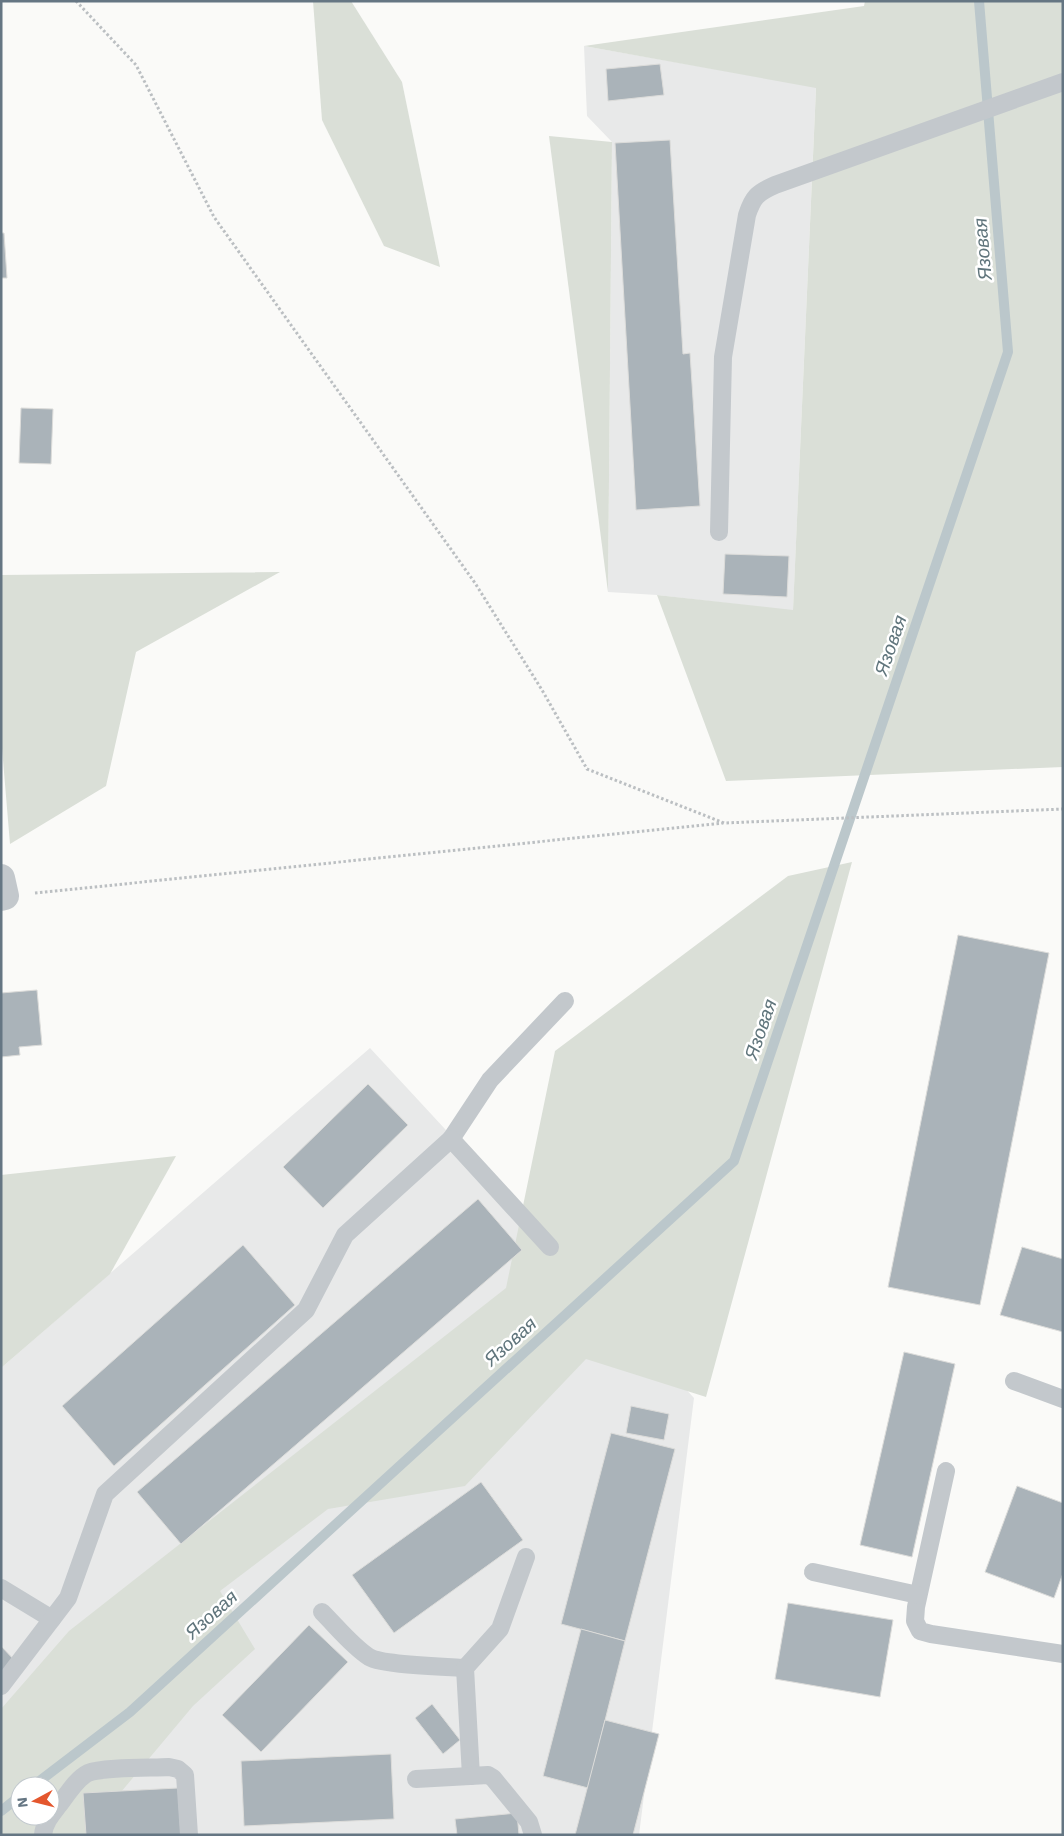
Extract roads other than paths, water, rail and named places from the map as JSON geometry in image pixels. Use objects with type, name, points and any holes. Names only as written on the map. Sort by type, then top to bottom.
[{"type":"lane","points":[[719,532],[723,357],[752,200],[762,191],[775,186],[1063,82]]},
{"type":"lane","points":[[1,1686],[68,1598],[105,1494],[306,1310],[345,1235],[451,1139],[490,1080],[566,1001]]},
{"type":"lane","points":[[451,1139],[550,1247]]},
{"type":"lane","points":[[1014,1381],[1063,1399]]},
{"type":"lane","points":[[946,1471],[918,1595],[915,1621],[920,1630],[932,1634],[1063,1654]]},
{"type":"lane","points":[[471,1776],[465,1668],[500,1629],[526,1558]]},
{"type":"lane","points":[[813,1572],[918,1595]]},
{"type":"lane","points":[[1,1588],[52,1619]]},
{"type":"lane","points":[[322,1612],[359,1649],[371,1658],[387,1662],[465,1668]]},
{"type":"lane","points":[[42,1835],[43,1828],[52,1813],[88,1773],[103,1770],[170,1767],[178,1769],[185,1775],[189,1835]]},
{"type":"lane","points":[[416,1779],[488,1775],[493,1778],[529,1822],[534,1835]]},
{"type":"waterway","name":"Язовая","points":[[46,1776],[130,1712],[734,1161],[1008,352],[979,1]]},
{"type":"waterway","name":"Язовая","points":[[1,1811],[10,1804]]}]
